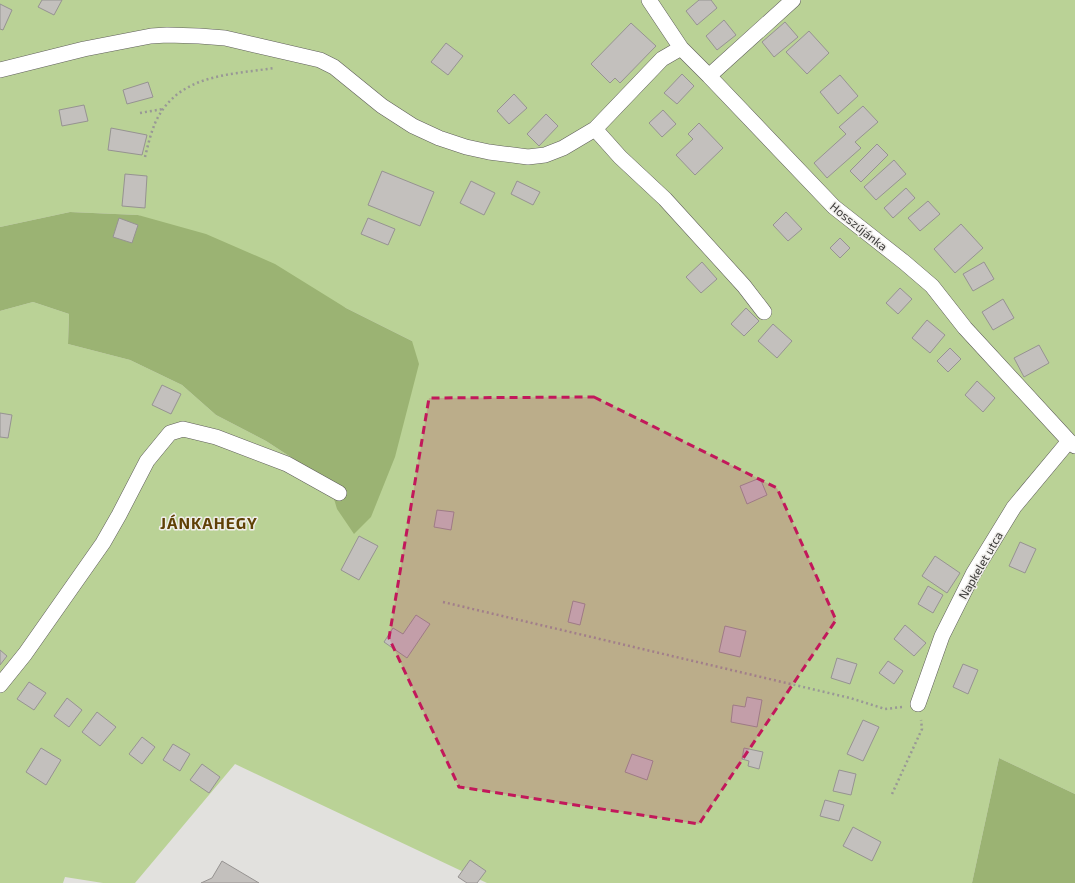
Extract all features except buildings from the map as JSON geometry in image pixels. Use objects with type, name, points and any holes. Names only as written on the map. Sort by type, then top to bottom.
[{"type":"street","name":"Hosszújánka","points":[[649,0],[681,48],[834,207],[932,286],[965,328],[1072,444]]},
{"type":"street","points":[[709,76],[793,0]]},
{"type":"street","points":[[0,70],[84,49],[151,36],[199,36],[225,38],[320,60],[334,67],[382,106],[413,126],[439,138],[489,152],[528,156],[545,154],[563,148],[595,129],[662,59],[681,48]]},
{"type":"street","points":[[595,129],[620,157],[665,199],[744,286],[764,312]]},
{"type":"street","points":[[0,685],[25,654],[89,562],[119,515],[147,461],[170,433],[183,430],[216,437],[287,464],[339,493]]},
{"type":"street","name":"Napkelet utca","points":[[918,704],[942,636],[974,574],[1014,507],[1072,444]]},
{"type":"path","points":[[145,157],[156,122],[172,99],[183,89],[193,84],[216,78],[276,68]]},
{"type":"path","points":[[140,113],[164,109]]},
{"type":"path","points":[[443,602],[850,698],[885,709],[918,704],[922,729],[892,794]]},
{"type":"highlighted area","points":[[594,397],[777,488],[836,620],[699,824],[459,787],[389,638],[429,398]]},
{"type":"green space","points":[[0,0],[1075,0],[1075,794],[999,758],[972,883],[487,883],[235,764],[135,883],[103,883],[65,877],[63,883],[0,883],[0,311],[33,302],[69,314],[68,344],[130,360],[182,385],[216,415],[266,441],[329,482],[412,341],[346,308],[138,215],[70,212],[0,227]]},
{"type":"green space","points":[[70,212],[138,215],[206,234],[275,264],[346,308],[412,341],[419,364],[395,457],[371,517],[354,534],[337,509],[329,482],[266,441],[216,415],[182,385],[130,360],[68,344],[69,314],[33,302],[0,311],[0,227]]},
{"type":"green space","points":[[999,758],[1075,794],[1075,883],[972,883]]},
{"type":"district","name":"JÁNKAHEGY","points":[[209,522]]}]
